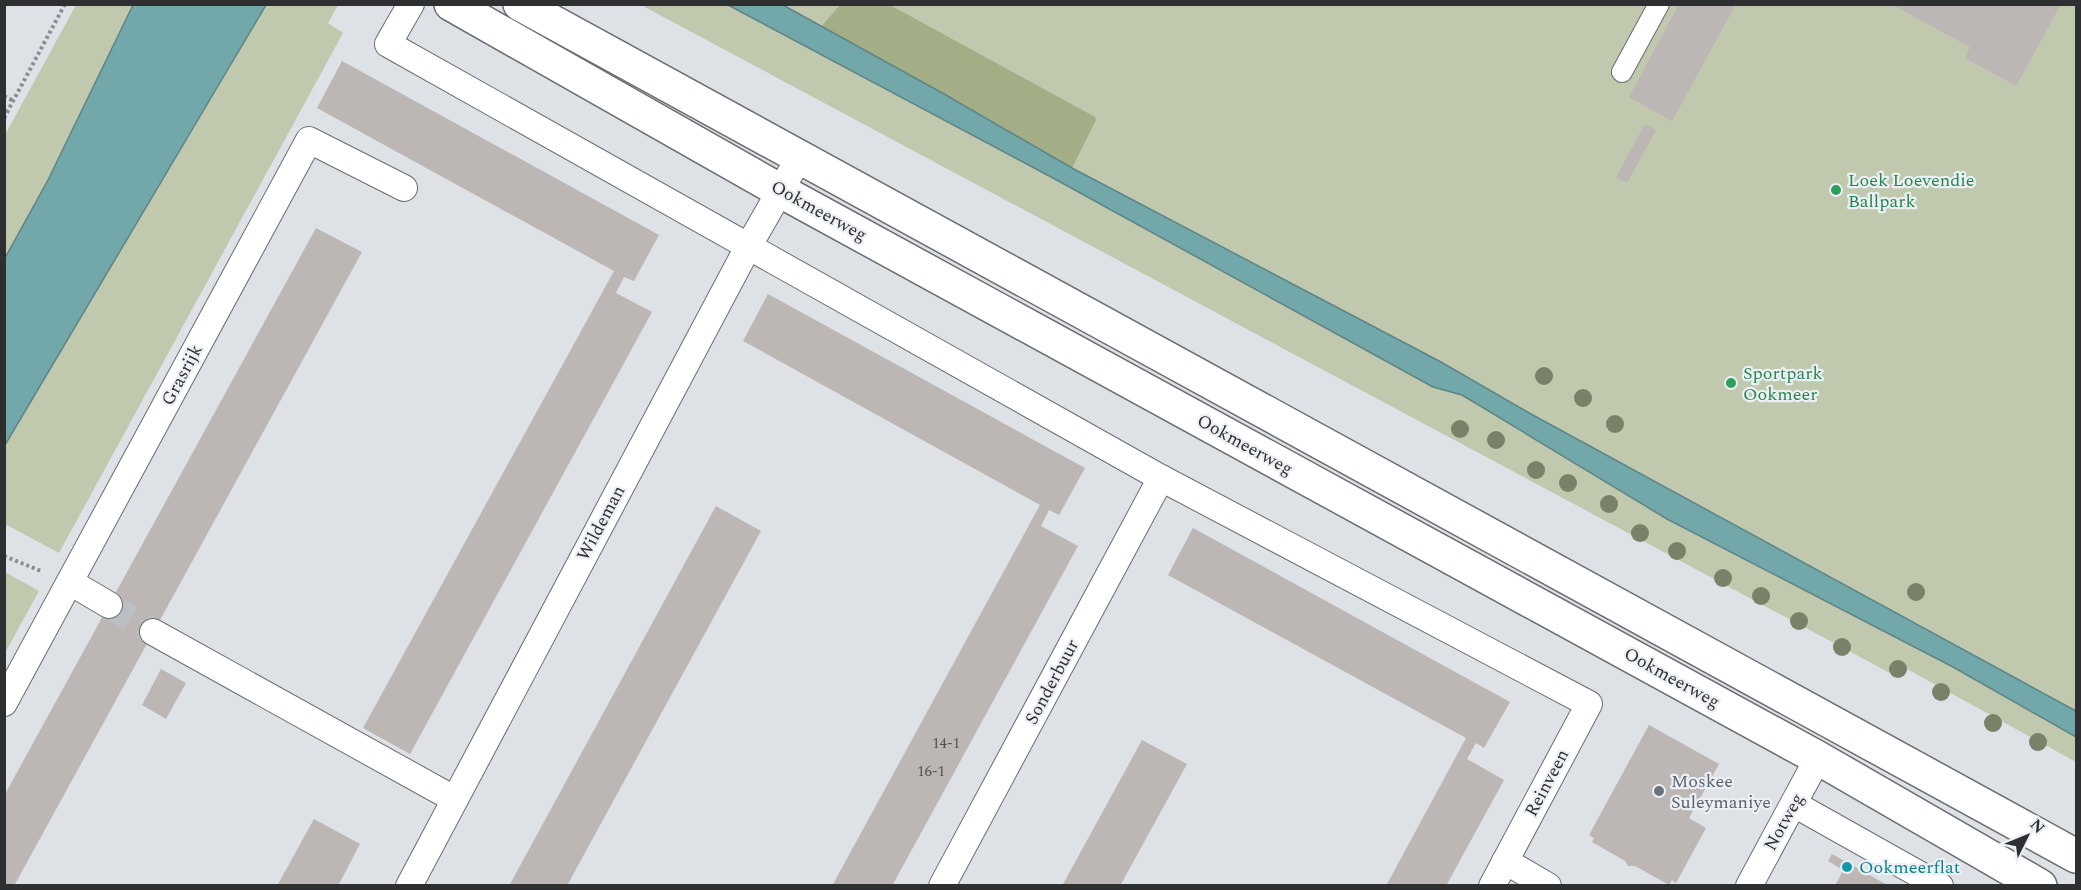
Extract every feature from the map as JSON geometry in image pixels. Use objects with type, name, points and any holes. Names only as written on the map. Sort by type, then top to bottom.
[{"type":"main road","name":"Ookmeerweg","points":[[451,4],[779,190],[1818,758],[2040,885]]},
{"type":"main road","name":"Ookmeerweg","points":[[520,4],[2076,856]]},
{"type":"street","points":[[411,4],[388,44],[1161,478]]},
{"type":"street","points":[[1622,72],[1659,4]]},
{"type":"street","name":"Grasrijk","points":[[4,703],[309,140],[404,188]]},
{"type":"street","name":"Wildeman","points":[[409,885],[748,247],[799,158]]},
{"type":"street","name":"Reinveen","points":[[1161,478],[1589,704],[1492,885]]},
{"type":"street","name":"Sonderbuur","points":[[942,885],[1161,478]]},
{"type":"street","points":[[70,582],[110,605]]},
{"type":"street","points":[[153,632],[454,799]]},
{"type":"street","name":"Notweg","points":[[1749,885],[1818,758]]},
{"type":"street","points":[[1794,804],[1940,885]]},
{"type":"street","points":[[1505,861],[1548,885]]},
{"type":"path","points":[[4,118],[65,4]]},
{"type":"path","points":[[4,96],[14,101]]},
{"type":"path","points":[[4,556],[70,582]]},
{"type":"green space","points":[[76,5],[133,5],[48,180],[5,258],[5,135]]},
{"type":"green space","points":[[266,5],[338,5],[328,23],[343,33],[59,553],[5,524],[5,445]]},
{"type":"green space","name":"Sportpark Ookmeer","points":[[641,5],[2076,5],[2076,762],[1896,663],[1890,673]]},
{"type":"green space","points":[[840,5],[890,5],[1095,117],[1096,120],[1072,168],[944,94],[821,27]]},
{"type":"green space","points":[[5,572],[39,591],[5,653]]},
{"type":"water","points":[[133,5],[266,5],[5,445],[5,258],[48,180]]},
{"type":"water","points":[[728,5],[783,5],[1072,168],[1441,362],[1531,414],[2076,711],[2076,737],[1953,667],[1667,519],[1462,395],[1433,387],[1053,178]]},
{"type":"building","points":[[1679,4],[1736,4],[1672,121],[1629,97]]},
{"type":"building","points":[[1891,4],[2061,4],[2016,86],[1965,58],[1970,47]]},
{"type":"building","points":[[342,61],[659,235],[634,281],[624,277],[616,293],[652,312],[410,754],[363,728],[614,271],[317,108]]},
{"type":"building","points":[[1645,124],[1656,130],[1627,183],[1616,177]]},
{"type":"building","points":[[316,228],[362,252],[14,886],[4,886],[4,796]]},
{"type":"building","points":[[768,294],[1085,468],[1059,515],[1049,510],[1041,526],[1078,546],[892,886],[832,886],[1040,505],[743,341]]},
{"type":"building","points":[[716,506],[761,531],[567,886],[509,886]]},
{"type":"building","points":[[1193,528],[1510,702],[1484,748],[1476,743],[1467,759],[1504,780],[1446,886],[1386,886],[1466,738],[1168,575]]},
{"type":"building","points":[[161,669],[186,683],[166,719],[142,705]]},
{"type":"building","name":"Moskee Suleymaniye","points":[[1649,725],[1719,764],[1689,818],[1706,828],[1676,883],[1672,880],[1669,885],[1635,866],[1628,866],[1625,861],[1592,842],[1594,838],[1589,835]]},
{"type":"building","points":[[1142,740],[1187,764],[1120,886],[1062,886]]},
{"type":"building","points":[[314,819],[360,844],[338,886],[277,886]]},
{"type":"building","name":"Ookmeerflat","points":[[1832,854],[1889,886],[1835,886],[1843,870],[1828,861]]},
{"type":"tunnel","points":[[109,605],[153,632]]},
{"type":"place","name":"Loek Loevendie Ballpark","points":[[1836,190]]},
{"type":"place","name":"Sportpark Ookmeer","points":[[1731,383]]},
{"type":"place","name":"Moskee Suleymaniye","points":[[1659,791]]},
{"type":"place","name":"Ookmeerflat","points":[[1847,867]]}]
